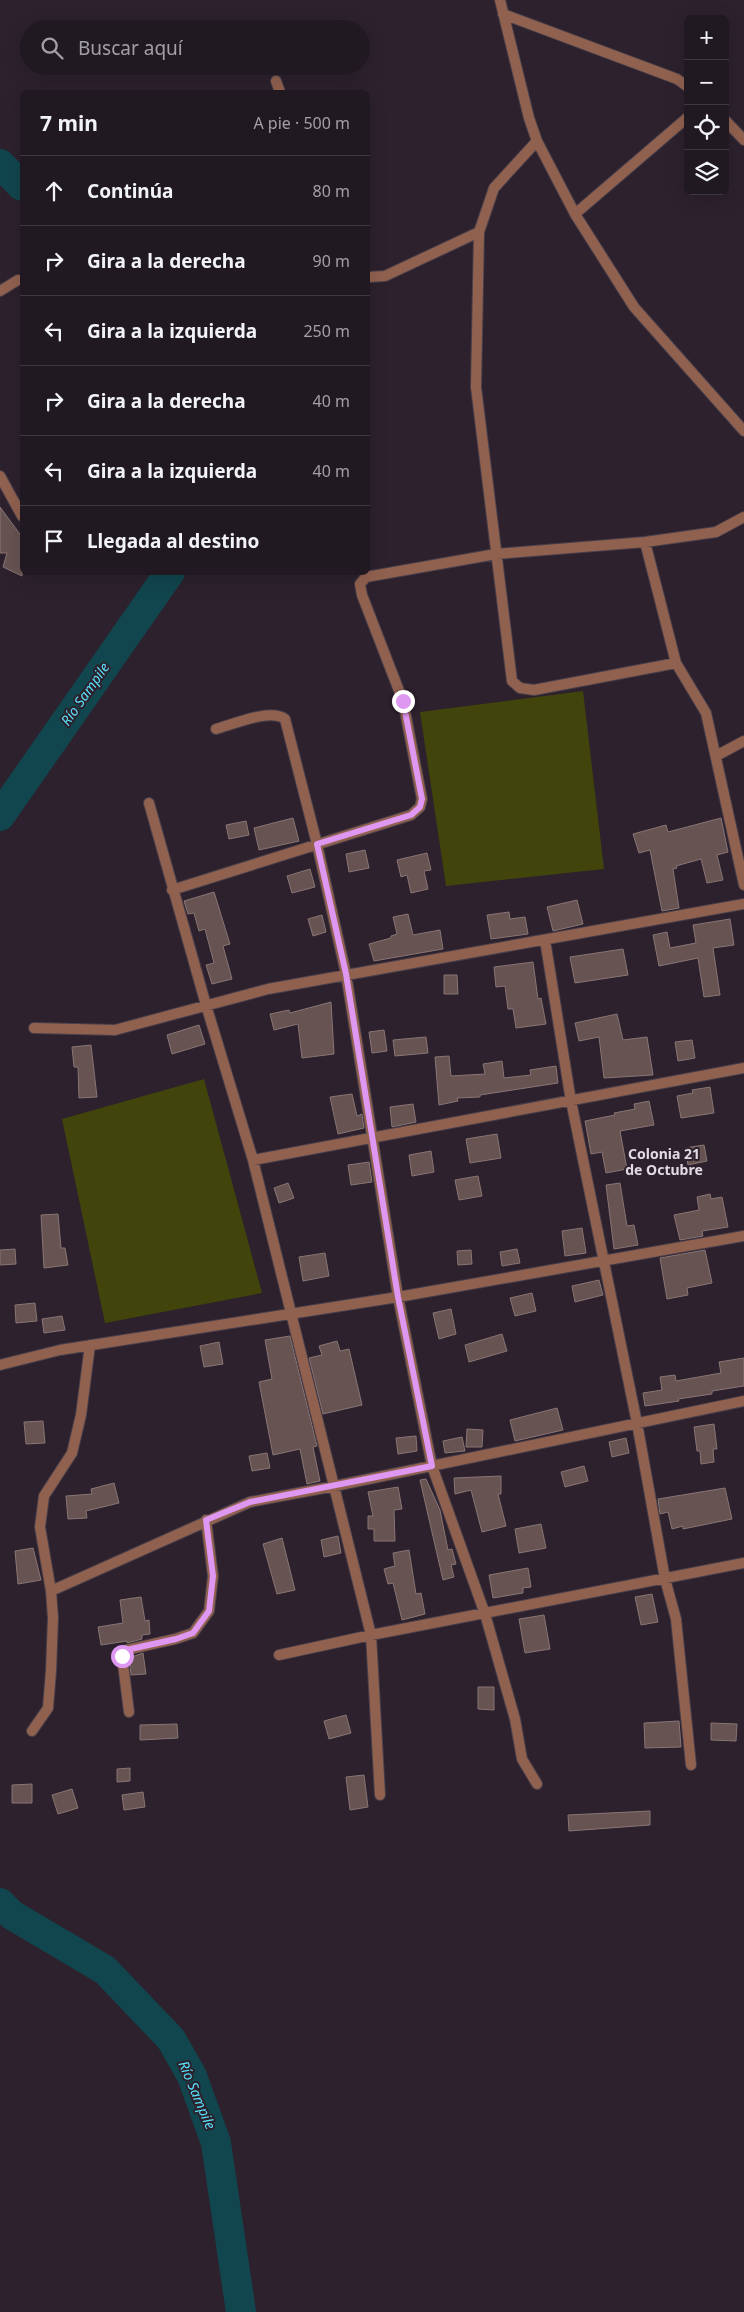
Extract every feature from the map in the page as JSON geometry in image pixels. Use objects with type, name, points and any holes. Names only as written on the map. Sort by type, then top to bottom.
[{"type":"street","points":[[500,0],[529,118],[537,141],[575,214],[634,307],[744,431]]},
{"type":"street","points":[[503,14],[677,79],[684,84]]},
{"type":"street","points":[[276,82],[279,90]]},
{"type":"street","points":[[575,214],[684,120]]},
{"type":"street","points":[[729,124],[744,140]]},
{"type":"street","points":[[537,141],[494,188],[480,232],[476,387],[512,681],[520,688],[534,690],[676,663]]},
{"type":"street","points":[[370,277],[385,276],[480,232]]},
{"type":"street","points":[[0,291],[18,280]]},
{"type":"street","points":[[0,476],[20,512]]},
{"type":"street","points":[[172,890],[411,815],[420,807],[422,799],[403,701],[362,595],[360,584],[366,578],[496,554],[645,542],[716,532],[744,517]]},
{"type":"street","points":[[645,542],[676,663],[706,713],[744,885]]},
{"type":"street","points":[[216,729],[269,714],[279,714],[285,719],[317,844],[346,974],[398,1297],[432,1466],[486,1614],[515,1719],[522,1759],[537,1784]]},
{"type":"street","points":[[716,756],[744,741]]},
{"type":"street","points":[[149,803],[172,890],[253,1160],[336,1486],[371,1635],[380,1796]]},
{"type":"street","points":[[34,1028],[115,1030],[268,989],[744,904]]},
{"type":"street","points":[[545,940],[571,1101],[636,1423],[665,1579],[676,1619],[691,1765]]},
{"type":"street","points":[[253,1160],[744,1068]]},
{"type":"street","points":[[0,1365],[60,1350],[398,1297],[744,1236]]},
{"type":"street","points":[[32,1731],[48,1708],[53,1618],[51,1591],[40,1527],[44,1496],[72,1453],[81,1415],[90,1345]]},
{"type":"street","points":[[51,1591],[206,1520],[250,1502],[336,1486],[744,1401]]},
{"type":"street","points":[[129,1712],[122,1656],[126,1650],[176,1639],[193,1633],[209,1611],[213,1576],[206,1520]]},
{"type":"street","points":[[279,1655],[371,1635],[744,1563]]},
{"type":"green space","points":[[583,691],[604,869],[446,886],[420,712]]},
{"type":"green space","points":[[204,1079],[262,1293],[105,1323],[62,1119]]},
{"type":"building","points":[[0,507],[20,534],[20,575],[22,576],[3,567],[7,553],[0,553]]},
{"type":"building","points":[[293,818],[299,841],[259,850],[254,828]]},
{"type":"building","points":[[721,818],[728,852],[717,855],[723,880],[707,883],[701,859],[676,866],[677,868],[673,869],[679,908],[662,911],[650,850],[639,853],[633,834],[666,825],[668,832]]},
{"type":"building","points":[[246,821],[249,835],[229,839],[226,825]]},
{"type":"building","points":[[365,850],[369,868],[349,872],[346,854]]},
{"type":"building","points":[[427,853],[431,870],[424,871],[428,889],[411,893],[407,875],[401,877],[397,860]]},
{"type":"building","points":[[310,869],[315,887],[292,893],[287,876]]},
{"type":"building","points":[[214,892],[230,944],[223,946],[232,979],[212,984],[206,965],[214,963],[205,929],[199,931],[194,913],[188,914],[184,901]]},
{"type":"building","points":[[577,900],[583,924],[553,931],[547,907]]},
{"type":"building","points":[[509,912],[510,919],[525,917],[528,934],[491,939],[487,915]]},
{"type":"building","points":[[408,914],[413,935],[440,930],[443,949],[374,961],[369,944],[391,938],[391,936],[397,934],[393,917]]},
{"type":"building","points":[[322,915],[326,932],[313,936],[308,919]]},
{"type":"building","points":[[730,919],[734,945],[713,948],[720,995],[704,997],[698,958],[659,966],[653,935],[667,932],[670,948],[696,943],[693,925]]},
{"type":"building","points":[[623,949],[628,975],[575,983],[570,957]]},
{"type":"building","points":[[533,962],[538,999],[541,998],[546,1024],[516,1028],[513,1009],[508,1009],[505,986],[496,987],[494,967]]},
{"type":"building","points":[[444,975],[457,975],[458,994],[444,994]]},
{"type":"building","points":[[331,1002],[334,1054],[302,1058],[298,1024],[274,1030],[270,1014],[289,1010],[290,1013]]},
{"type":"building","points":[[617,1014],[623,1040],[647,1037],[653,1075],[604,1078],[599,1037],[579,1041],[575,1023]]},
{"type":"building","points":[[199,1025],[205,1044],[172,1054],[167,1035]]},
{"type":"building","points":[[384,1030],[387,1051],[372,1053],[369,1032]]},
{"type":"building","points":[[426,1037],[428,1053],[395,1056],[393,1040]]},
{"type":"building","points":[[692,1040],[695,1058],[678,1061],[675,1042]]},
{"type":"building","points":[[91,1045],[97,1097],[79,1098],[78,1067],[74,1067],[72,1047]]},
{"type":"building","points":[[449,1056],[451,1076],[485,1074],[483,1064],[502,1061],[504,1078],[531,1075],[530,1070],[556,1066],[558,1083],[480,1095],[480,1097],[457,1098],[458,1101],[439,1105],[435,1057]]},
{"type":"building","points":[[710,1087],[714,1113],[681,1118],[677,1096],[693,1093],[692,1090]]},
{"type":"building","points":[[352,1094],[357,1116],[362,1114],[364,1128],[338,1134],[330,1097]]},
{"type":"building","points":[[649,1101],[654,1125],[620,1131],[627,1169],[606,1173],[602,1152],[591,1154],[585,1121],[635,1109],[634,1104]]},
{"type":"building","points":[[413,1104],[416,1122],[392,1127],[390,1107]]},
{"type":"building","points":[[497,1134],[501,1158],[470,1163],[466,1139]]},
{"type":"building","points":[[704,1145],[707,1161],[688,1165],[685,1148]]},
{"type":"building","points":[[431,1151],[434,1172],[412,1176],[409,1155]]},
{"type":"building","points":[[369,1162],[372,1182],[351,1185],[348,1165]]},
{"type":"building","points":[[478,1176],[482,1196],[459,1200],[455,1180]]},
{"type":"building","points":[[288,1183],[294,1198],[279,1203],[274,1188]]},
{"type":"building","points":[[620,1183],[627,1226],[634,1225],[638,1245],[614,1249],[606,1185]]},
{"type":"building","points":[[710,1194],[711,1199],[722,1197],[728,1227],[702,1231],[703,1236],[680,1240],[674,1215],[699,1210],[697,1197]]},
{"type":"building","points":[[58,1214],[61,1248],[65,1248],[68,1265],[44,1268],[41,1215]]},
{"type":"building","points":[[582,1228],[586,1253],[565,1256],[562,1231]]},
{"type":"building","points":[[15,1249],[16,1264],[0,1265],[0,1250]]},
{"type":"building","points":[[517,1249],[520,1263],[502,1266],[500,1252]]},
{"type":"building","points":[[471,1250],[472,1264],[458,1265],[457,1251]]},
{"type":"building","points":[[705,1250],[712,1283],[687,1288],[688,1295],[667,1299],[660,1258]]},
{"type":"building","points":[[325,1253],[329,1276],[303,1281],[299,1257]]},
{"type":"building","points":[[599,1280],[603,1295],[575,1302],[572,1286]]},
{"type":"building","points":[[532,1293],[536,1311],[515,1316],[510,1298]]},
{"type":"building","points":[[35,1303],[37,1321],[16,1323],[15,1305]]},
{"type":"building","points":[[451,1309],[456,1334],[439,1339],[433,1313]]},
{"type":"building","points":[[62,1316],[65,1330],[44,1333],[42,1319]]},
{"type":"building","points":[[502,1334],[507,1351],[469,1362],[465,1345]]},
{"type":"building","points":[[290,1336],[317,1446],[313,1447],[320,1481],[307,1484],[300,1449],[273,1455],[259,1382],[272,1379],[265,1340]]},
{"type":"building","points":[[337,1341],[340,1351],[349,1349],[362,1405],[323,1414],[309,1358],[322,1355],[319,1346]]},
{"type":"building","points":[[219,1342],[223,1364],[204,1367],[200,1346]]},
{"type":"building","points":[[744,1358],[744,1386],[712,1391],[712,1394],[678,1399],[679,1401],[645,1406],[643,1393],[662,1390],[660,1377],[675,1375],[676,1381],[721,1373],[719,1362]]},
{"type":"building","points":[[557,1408],[563,1430],[515,1441],[510,1420]]},
{"type":"building","points":[[43,1421],[45,1443],[26,1444],[24,1422]]},
{"type":"building","points":[[714,1424],[717,1449],[713,1449],[714,1462],[701,1464],[700,1451],[697,1451],[694,1427]]},
{"type":"building","points":[[467,1429],[483,1430],[482,1447],[466,1447]]},
{"type":"building","points":[[416,1436],[417,1451],[398,1454],[396,1438]]},
{"type":"building","points":[[462,1437],[465,1451],[445,1453],[443,1441]]},
{"type":"building","points":[[626,1438],[629,1453],[612,1457],[609,1442]]},
{"type":"building","points":[[267,1453],[270,1468],[252,1471],[249,1456]]},
{"type":"building","points":[[584,1466],[588,1481],[565,1487],[561,1472]]},
{"type":"building","points":[[501,1476],[501,1494],[498,1494],[506,1526],[482,1532],[471,1490],[455,1494],[454,1478]]},
{"type":"building","points":[[426,1479],[440,1510],[448,1550],[452,1549],[456,1564],[451,1565],[454,1577],[443,1580],[420,1480]]},
{"type":"building","points":[[114,1483],[119,1503],[86,1511],[87,1518],[68,1519],[66,1496],[92,1494],[91,1489]]},
{"type":"building","points":[[398,1487],[402,1509],[394,1510],[395,1541],[374,1541],[374,1529],[368,1529],[368,1516],[373,1516],[368,1492]]},
{"type":"building","points":[[725,1488],[732,1519],[683,1529],[683,1526],[672,1529],[668,1512],[660,1514],[658,1499]]},
{"type":"building","points":[[541,1524],[546,1548],[519,1553],[515,1529]]},
{"type":"building","points":[[338,1536],[341,1553],[324,1557],[321,1540]]},
{"type":"building","points":[[282,1538],[295,1590],[277,1594],[263,1544]]},
{"type":"building","points":[[33,1548],[41,1580],[18,1584],[15,1551]]},
{"type":"building","points":[[409,1550],[416,1594],[421,1593],[425,1614],[402,1620],[393,1583],[388,1584],[384,1569],[395,1566],[393,1553]]},
{"type":"building","points":[[528,1568],[531,1587],[523,1588],[523,1593],[493,1598],[489,1575]]},
{"type":"building","points":[[652,1594],[658,1622],[641,1625],[635,1597]]},
{"type":"building","points":[[141,1597],[145,1621],[149,1620],[150,1634],[142,1635],[142,1639],[127,1643],[127,1641],[101,1645],[98,1627],[123,1623],[120,1600]]},
{"type":"building","points":[[544,1615],[550,1649],[525,1653],[519,1619]]},
{"type":"building","points":[[143,1653],[146,1674],[131,1675],[129,1658]]},
{"type":"building","points":[[478,1687],[494,1687],[494,1710],[478,1709]]},
{"type":"building","points":[[346,1715],[351,1733],[329,1739],[324,1721]]},
{"type":"building","points":[[679,1721],[681,1747],[645,1748],[644,1723]]},
{"type":"building","points":[[711,1723],[737,1724],[736,1741],[711,1740]]},
{"type":"building","points":[[177,1724],[178,1738],[140,1740],[140,1725]]},
{"type":"building","points":[[130,1768],[130,1781],[117,1782],[117,1769]]},
{"type":"building","points":[[364,1775],[368,1807],[350,1810],[346,1777]]},
{"type":"building","points":[[32,1784],[32,1803],[12,1803],[12,1785]]},
{"type":"building","points":[[72,1789],[78,1808],[58,1814],[52,1795]]},
{"type":"building","points":[[143,1792],[145,1807],[124,1810],[122,1795]]},
{"type":"building","points":[[650,1811],[650,1825],[569,1831],[568,1815]]},
{"type":"waterway","name":"Río Sampile","points":[[0,164],[20,184]]},
{"type":"waterway","name":"Río Sampile","points":[[0,816],[168,575]]},
{"type":"waterway","name":"Río Sampile","points":[[0,1903],[12,1915],[105,1970],[171,2039],[192,2076],[216,2143],[241,2312]]},
{"type":"district","name":"Colonia 21 de Octubre","points":[[664,1162]]},
{"type":"route","points":[[122,1656],[126,1650],[176,1639],[193,1633],[209,1611],[213,1576],[206,1520],[250,1502],[432,1466],[398,1297],[346,974],[317,844],[411,815],[420,807],[422,799],[403,701]]}]
